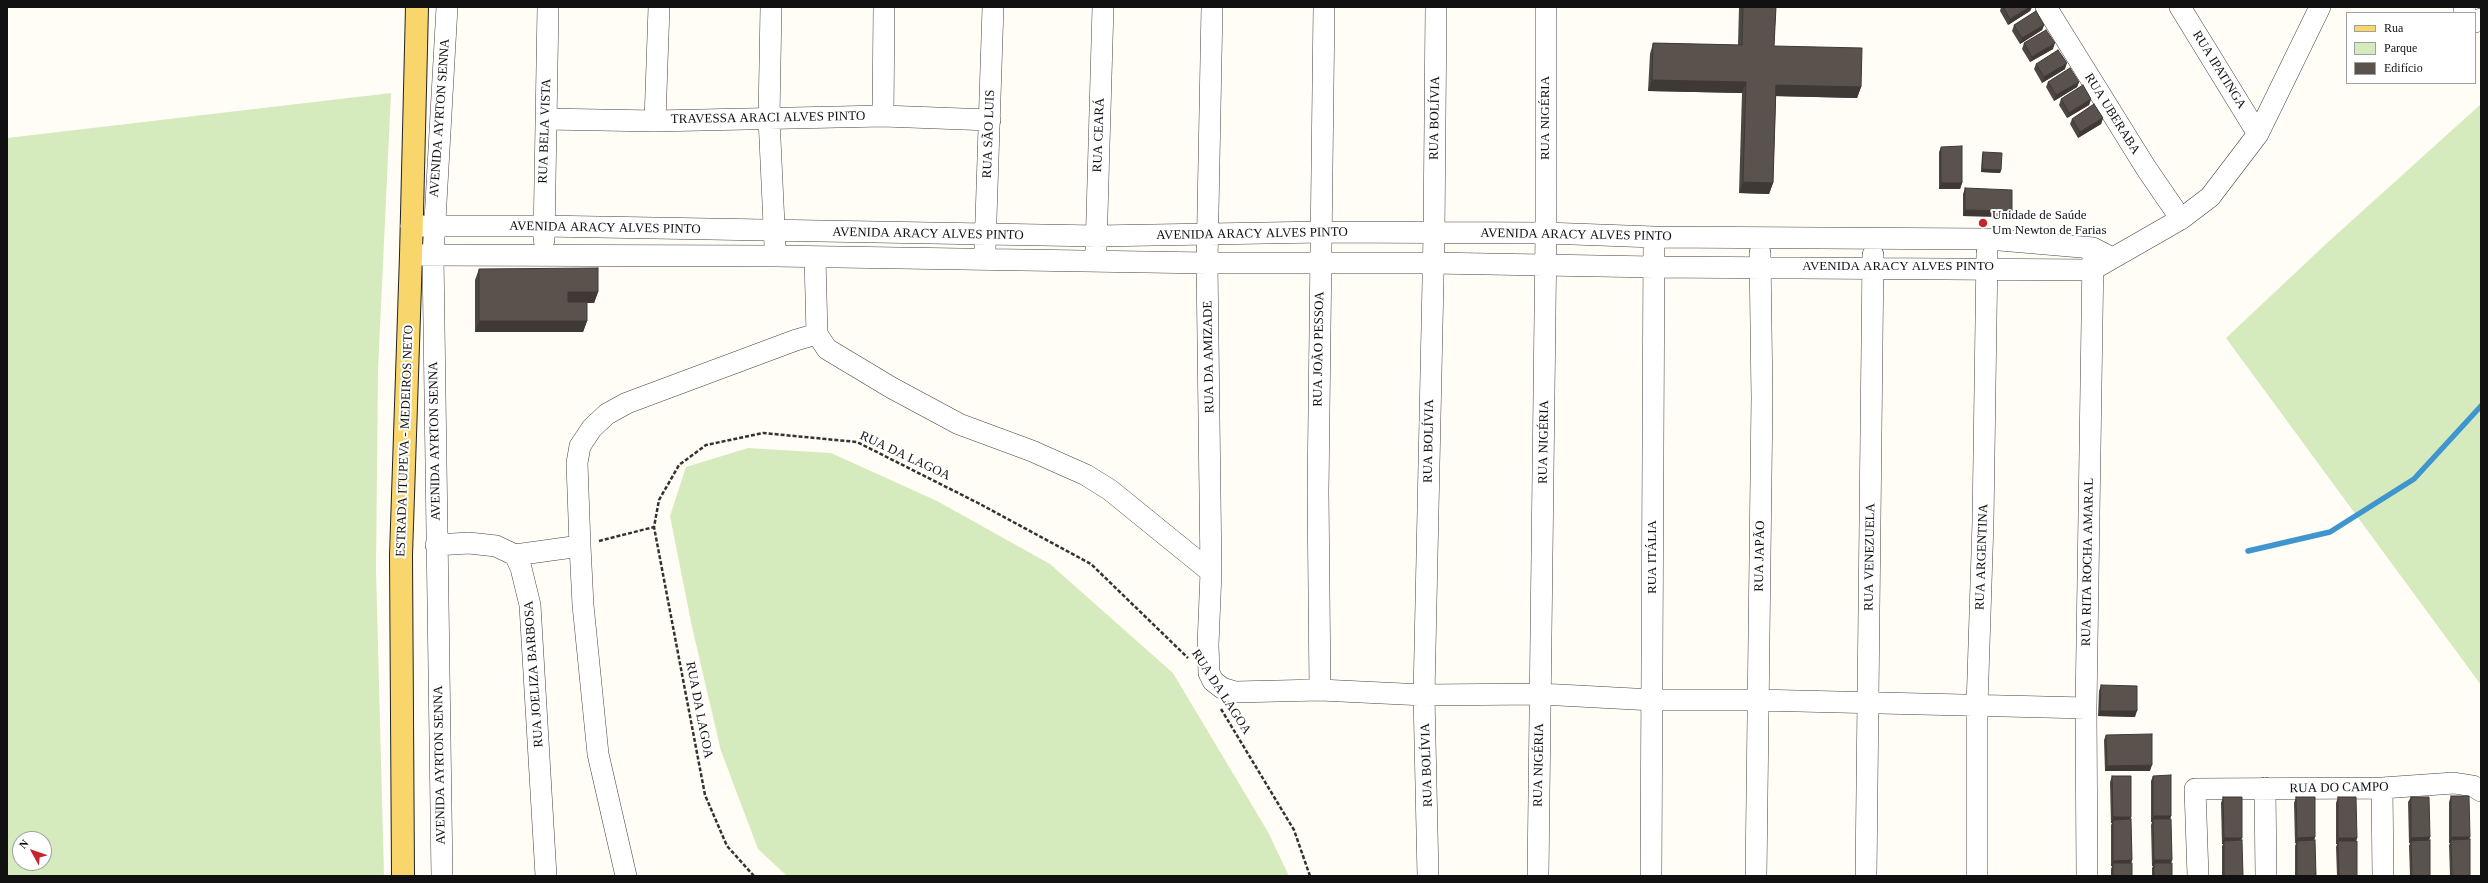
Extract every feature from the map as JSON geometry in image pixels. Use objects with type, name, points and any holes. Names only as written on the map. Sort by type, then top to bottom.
[{"type":"main road","name":"ESTRADA ITUPEVA - MEDEIROS NETO","points":[[403,876],[401,555],[411,255],[417,7]]},
{"type":"street","name":"AVENIDA AYRTON SENNA","points":[[442,876],[433,256],[447,7]]},
{"type":"street","name":"RUA BELA VISTA","points":[[545,256],[542,226],[548,7]]},
{"type":"street","points":[[655,121],[659,7]]},
{"type":"street","points":[[771,7],[769,118],[776,256]]},
{"type":"street","points":[[883,116],[884,7]]},
{"type":"street","name":"RUA SÃO LUIS","points":[[985,261],[993,7]]},
{"type":"street","name":"RUA CEARÁ","points":[[1096,262],[1103,7]]},
{"type":"street","name":"RUA DA AMIZADE","points":[[1212,7],[1206,263],[1211,572],[1208,645],[1209,673],[1213,681],[1222,688],[1235,692],[1320,690]]},
{"type":"street","name":"RUA JOÃO PESSOA","points":[[1320,690],[1318,484],[1324,7]]},
{"type":"street","name":"RUA BOLÍVIA","points":[[1428,876],[1424,695],[1432,263],[1434,234],[1436,7]]},
{"type":"street","name":"RUA NIGÉRIA","points":[[1538,876],[1546,264],[1546,7]]},
{"type":"street","name":"RUA UBERABA","points":[[2046,7],[2146,168],[2181,219]]},
{"type":"street","name":"RUA IPATINGA","points":[[2180,7],[2258,134]]},
{"type":"street","points":[[2092,270],[2181,219],[2210,197],[2258,134],[2320,7]]},
{"type":"street","name":"TRAVESSA ARACI ALVES PINTO","points":[[546,119],[655,121],[883,116],[990,120]]},
{"type":"street","name":"AVENIDA ARACY ALVES PINTO","points":[[411,226],[542,226],[774,232],[1097,236],[1322,232],[1434,234],[1546,233],[1654,237],[1760,236],[1988,239],[2093,248]]},
{"type":"street","name":"RUA JAPÃO","points":[[1756,876],[1757,700],[1762,398],[1760,236]]},
{"type":"street","name":"RUA ITÁLIA","points":[[1651,876],[1654,237]]},
{"type":"street","name":"RUA VENEZUELA","points":[[1866,876],[1874,238]]},
{"type":"street","name":"RUA ARGENTINA","points":[[1977,876],[1977,707],[1983,522],[1985,268],[1988,239]]},
{"type":"street","points":[[2093,248],[2112,258]]},
{"type":"street","name":"RUA RITA ROCHA AMARAL","points":[[2087,876],[2086,708],[2093,248]]},
{"type":"street","name":"AVENIDA ARACY ALVES PINTO","points":[[411,255],[776,256],[985,261],[1321,264],[1432,263],[1654,267],[1985,268],[2092,270]]},
{"type":"street","points":[[815,258],[817,334],[827,349],[842,359],[959,424],[1032,451],[1086,475],[1110,490],[1211,572]]},
{"type":"street","points":[[626,876],[598,754],[583,605],[578,457],[580,446],[592,428],[607,414],[627,404],[796,340],[817,334]]},
{"type":"street","points":[[436,545],[469,544],[496,546],[514,555],[580,546]]},
{"type":"street","name":"RUA JOELIZA BARBOSA","points":[[514,555],[526,585],[530,604],[546,876]]},
{"type":"street","points":[[1320,690],[1424,695],[1540,694],[1653,700],[1869,702],[1977,707],[2086,708]]},
{"type":"street","name":"RUA DO CAMPO","points":[[2198,876],[2195,789],[2382,788],[2464,783],[2481,791]]},
{"type":"street","points":[[2265,788],[2266,876]]},
{"type":"street","points":[[2382,788],[2384,876]]},
{"type":"path","name":"RUA DA LAGOA","points":[[754,876],[727,846],[705,795],[654,527],[659,500],[678,465],[706,445],[763,433],[857,442],[978,503],[1091,564],[1188,658],[1193,665]]},
{"type":"path","points":[[580,546],[654,527]]},
{"type":"path","name":"RUA DA LAGOA","points":[[1218,705],[1294,830],[1310,876]]},
{"type":"green space","points":[[391,93],[378,370],[376,570],[384,876],[7,876],[7,138]]},
{"type":"green space","points":[[2481,104],[2481,685],[2226,338],[2327,243]]},
{"type":"green space","points":[[748,448],[831,453],[937,501],[1050,564],[1173,673],[1268,832],[1289,876],[787,876],[758,849],[721,751],[692,627],[670,516],[686,467]]},
{"type":"building","points":[[1743,7],[1776,7],[1774,46],[1862,48],[1861,87],[1776,85],[1773,183],[1743,182],[1746,82],[1652,80],[1653,43],[1742,45]]},
{"type":"building","points":[[2003,7],[2030,7],[2010,19]]},
{"type":"building","points":[[2036,11],[2044,25],[2022,38],[2014,25]]},
{"type":"building","points":[[2046,30],[2055,43],[2032,57],[2024,43]]},
{"type":"building","points":[[2058,50],[2067,63],[2044,77],[2036,64]]},
{"type":"building","points":[[2070,68],[2079,82],[2056,95],[2048,82]]},
{"type":"building","points":[[2083,85],[2091,99],[2069,113],[2061,99]]},
{"type":"building","points":[[2094,104],[2103,118],[2080,132],[2072,119]]},
{"type":"building","points":[[1962,146],[1962,183],[1941,183],[1941,147]]},
{"type":"building","points":[[1983,152],[2002,153],[2001,170],[1982,169]]},
{"type":"building","points":[[1965,188],[2012,190],[2012,211],[1965,210]]},
{"type":"building","points":[[598,268],[598,292],[568,292],[568,302],[587,302],[587,321],[479,321],[479,269]]},
{"type":"building","points":[[2101,685],[2137,686],[2137,711],[2100,711]]},
{"type":"building","points":[[2152,734],[2152,765],[2107,766],[2106,735]]},
{"type":"building","points":[[2171,775],[2171,816],[2153,816],[2153,776]]},
{"type":"building","points":[[2112,776],[2131,776],[2131,817],[2113,817]]},
{"type":"building","points":[[2451,796],[2469,796],[2470,837],[2451,837]]},
{"type":"building","points":[[2223,797],[2242,797],[2242,838],[2224,838]]},
{"type":"building","points":[[2296,797],[2315,797],[2315,837],[2297,838]]},
{"type":"building","points":[[2338,797],[2356,797],[2357,838],[2338,838]]},
{"type":"building","points":[[2411,797],[2429,797],[2430,837],[2411,838]]},
{"type":"building","points":[[2131,819],[2132,860],[2113,861],[2113,820]]},
{"type":"building","points":[[2153,819],[2171,819],[2172,860],[2154,860]]},
{"type":"building","points":[[2470,839],[2470,876],[2452,876],[2451,840]]},
{"type":"building","points":[[2242,840],[2243,876],[2224,876],[2224,841]]},
{"type":"building","points":[[2315,840],[2316,876],[2297,876],[2297,841]]},
{"type":"building","points":[[2430,840],[2430,876],[2412,876],[2411,841]]},
{"type":"building","points":[[2338,841],[2357,841],[2357,876],[2339,876]]},
{"type":"building","points":[[2113,863],[2132,863],[2132,876],[2113,876]]},
{"type":"building","points":[[2154,863],[2172,863],[2172,876],[2154,876]]},
{"type":"waterway","points":[[2248,551],[2330,532],[2414,479],[2481,406]]},
{"type":"place","name":"Unidade de Saúde Um Newton de Farias","points":[[1983,223]]}]
